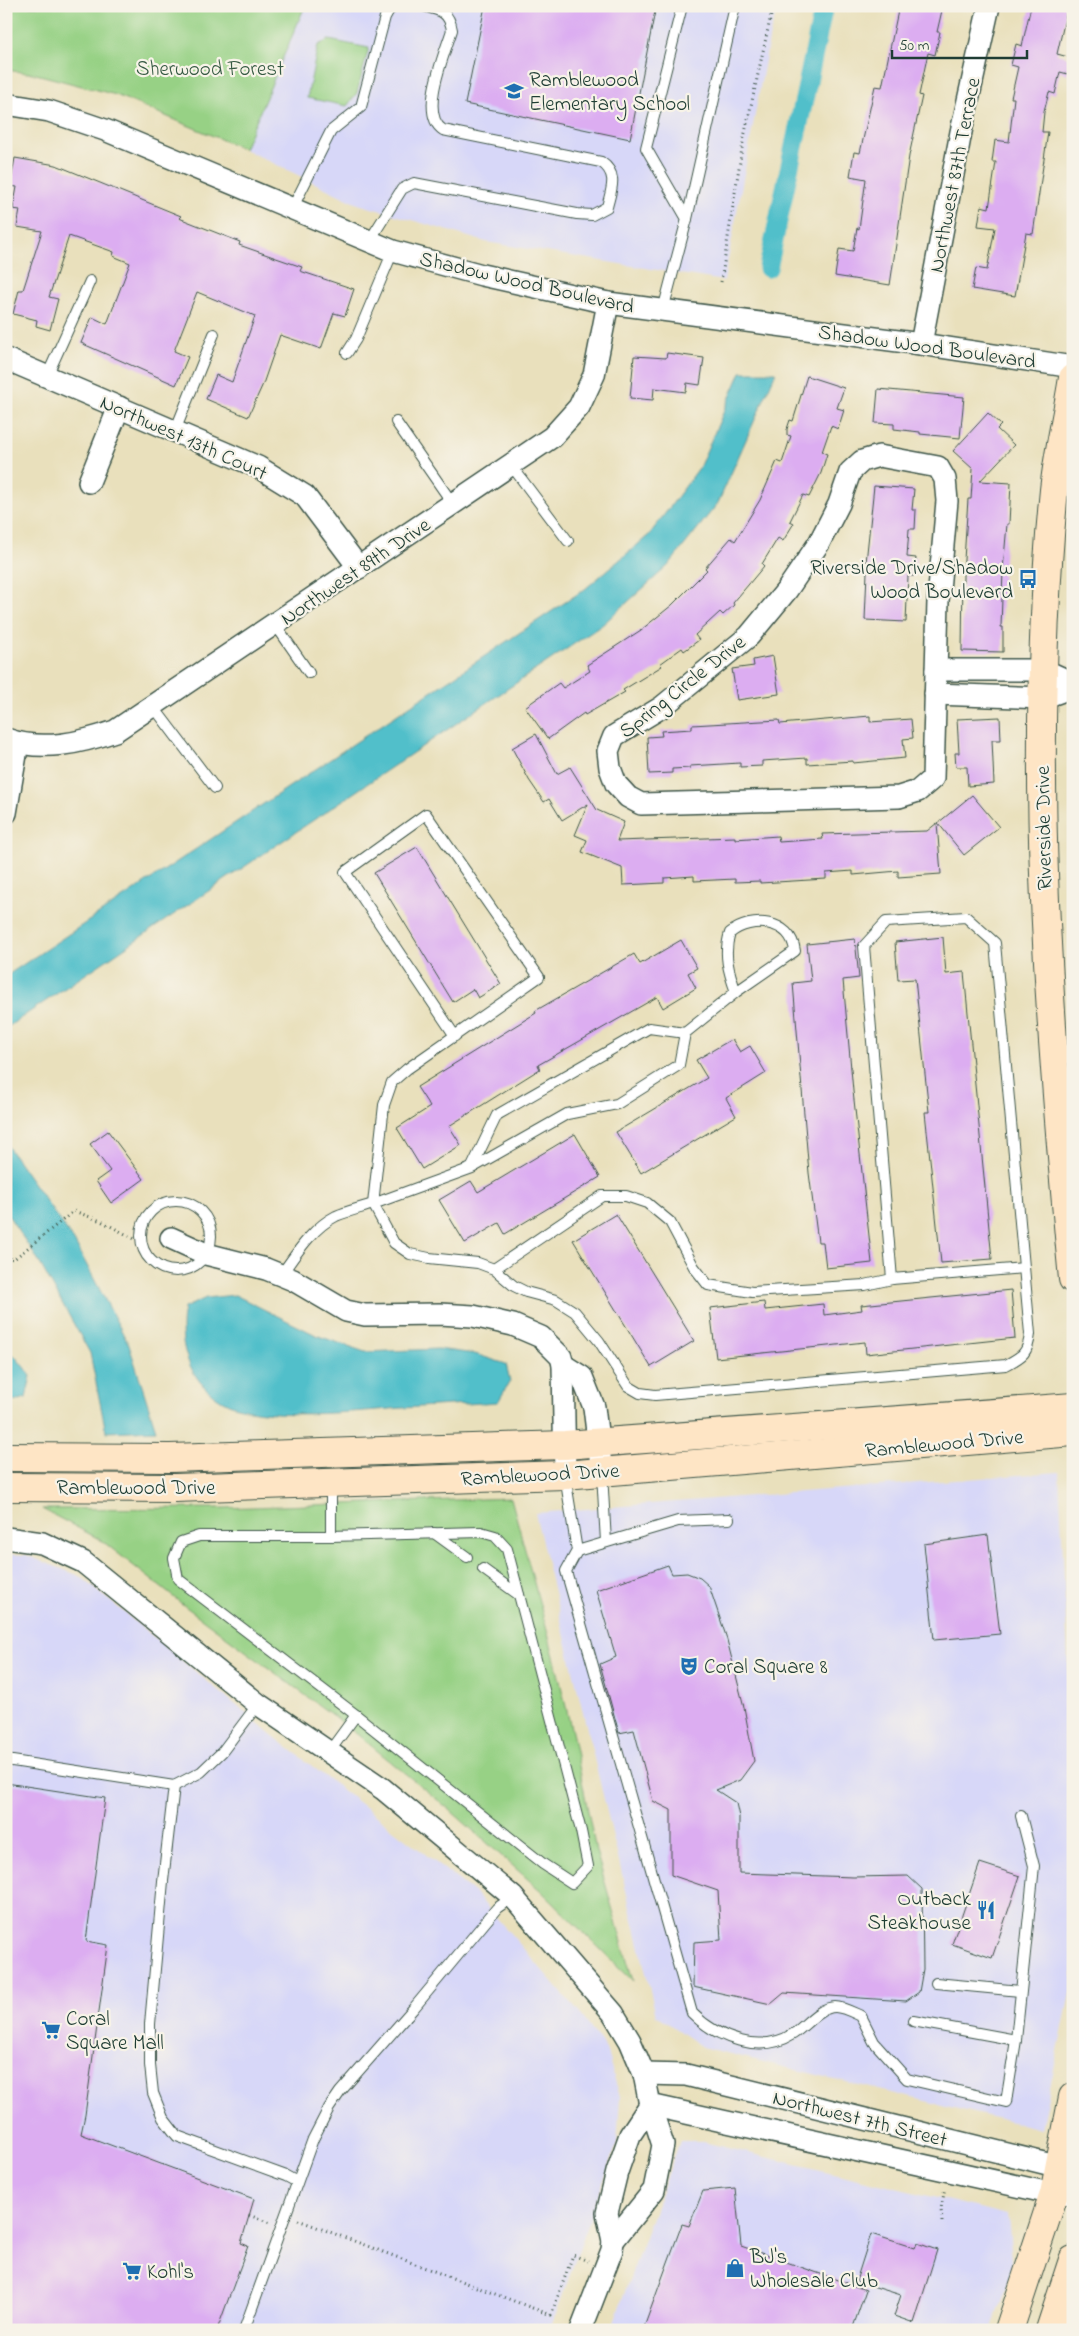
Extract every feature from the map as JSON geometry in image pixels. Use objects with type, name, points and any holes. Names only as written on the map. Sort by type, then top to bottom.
[{"type":"street","name":"Northwest 87th Terrace","points":[[921,344],[961,132],[989,6]]},
{"type":"street","name":"Shadow Wood Boulevard","points":[[6,104],[48,111],[105,130],[293,207],[393,251],[482,274],[608,303],[921,344],[1073,367]]},
{"type":"street","name":"Northwest 89th Drive","points":[[12,741],[53,745],[84,742],[115,731],[552,437],[580,407],[594,375],[608,303]]},
{"type":"street","name":"Northwest 13th Court","points":[[6,359],[258,467],[305,496],[359,568]]},
{"type":"street","name":"Riverside Drive","points":[[1073,378],[1054,489],[1044,670],[1041,784],[1046,945],[1073,1279]]},
{"type":"street","points":[[89,482],[119,407]]},
{"type":"street","name":"Spring Circle Drive","points":[[879,456],[938,467],[945,479],[947,501],[938,602],[935,694],[933,778],[918,791],[899,797],[642,804],[628,797],[616,784],[610,768],[608,751],[614,736],[662,707],[749,636],[787,590],[819,543],[839,504],[850,472],[862,461],[879,456]]},
{"type":"street","points":[[936,670],[1044,670],[1073,685]]},
{"type":"street","points":[[935,694],[1043,698],[1073,685]]},
{"type":"street","points":[[6,812],[12,741]]},
{"type":"street","points":[[171,1238],[206,1254],[258,1266],[281,1275],[346,1310],[365,1315],[440,1314],[473,1316],[513,1325],[541,1337],[561,1357],[564,1365],[565,1475]]},
{"type":"street","points":[[564,1365],[582,1376],[594,1407],[602,1473]]},
{"type":"street","name":"Ramblewood Drive","points":[[6,1458],[170,1458],[565,1446],[1073,1407]]},
{"type":"street","name":"Ramblewood Drive","points":[[6,1487],[175,1488],[565,1475],[1073,1432]]},
{"type":"street","points":[[6,1538],[42,1543],[84,1562],[258,1704],[383,1788],[513,1897],[613,2013],[630,2041],[644,2074],[650,2105],[662,2145],[654,2190],[612,2241]]},
{"type":"street","name":"Northwest 7th Street","points":[[644,2074],[686,2075],[1065,2183]]},
{"type":"street","points":[[1009,2330],[1065,2183],[1073,2097]]},
{"type":"street","points":[[581,2330],[612,2250],[607,2212],[617,2172],[630,2135],[650,2105]]},
{"type":"street","name":"Northwest 7th Street","points":[[650,2105],[1065,2183]]},
{"type":"street","points":[[1050,2330],[1073,2260]]},
{"type":"lane","points":[[293,207],[331,131],[361,107],[385,17],[389,10],[395,6]]},
{"type":"lane","points":[[370,240],[402,189],[414,183],[592,215],[607,207],[614,181],[609,169],[601,162],[443,130],[438,127],[433,117],[432,99],[452,30],[449,18],[443,11],[423,6]]},
{"type":"lane","points":[[682,6],[646,148],[687,219]]},
{"type":"lane","points":[[663,310],[687,219],[735,6]]},
{"type":"lane","points":[[346,352],[356,339],[393,251]]},
{"type":"lane","points":[[47,376],[90,281]]},
{"type":"lane","points":[[175,431],[214,334]]},
{"type":"lane","points":[[396,422],[453,504]]},
{"type":"lane","points":[[511,465],[568,541]]},
{"type":"lane","points":[[275,624],[309,673]]},
{"type":"lane","points":[[153,706],[215,788]]},
{"type":"lane","points":[[454,1036],[346,872],[426,814],[539,977],[407,1069],[392,1082],[384,1105],[373,1204],[394,1243],[410,1254],[478,1263],[494,1269],[514,1286],[526,1292],[556,1300],[575,1312],[599,1341],[628,1386],[640,1393],[655,1395],[1006,1365],[1020,1358],[1028,1348],[1030,1334],[995,943],[966,917],[886,922],[864,946],[892,1279]]},
{"type":"lane","points":[[281,1275],[300,1248],[316,1230],[336,1216],[472,1168],[567,1114],[617,1104],[679,1065],[685,1033],[736,992],[795,951],[794,942],[790,934],[781,926],[757,922],[745,924],[730,933],[727,947],[727,964],[736,992]]},
{"type":"lane","points":[[472,1168],[498,1115],[649,1028],[685,1033]]},
{"type":"lane","points":[[494,1269],[602,1196],[626,1196],[647,1202],[670,1222],[694,1267],[708,1285],[752,1292],[866,1285],[892,1279],[1024,1268]]},
{"type":"lane","points":[[180,1201],[190,1204],[206,1216],[212,1235],[206,1254],[191,1268],[172,1271],[162,1268],[153,1263],[147,1255],[142,1243],[142,1226],[152,1210],[161,1204],[180,1201]]},
{"type":"lane","points":[[602,1473],[606,1542]]},
{"type":"lane","points":[[565,1475],[577,1550],[566,1571],[692,2013],[704,2024],[731,2039],[753,2043],[773,2042],[792,2035],[826,2010],[836,2007],[861,2016],[874,2042],[907,2079],[1006,2102],[1016,2040],[1034,1866],[1021,1816]]},
{"type":"lane","points":[[331,1483],[332,1536]]},
{"type":"lane","points":[[577,1550],[678,1521],[728,1519]]},
{"type":"lane","points":[[481,1532],[495,1536],[508,1550],[581,1832],[588,1866],[572,1883],[544,1864],[356,1714],[178,1579],[174,1558],[181,1542],[199,1536],[332,1536],[481,1532]]},
{"type":"lane","points":[[434,1534],[468,1557]]},
{"type":"lane","points":[[483,1569],[519,1595]]},
{"type":"lane","points":[[6,1760],[174,1786],[201,1772],[222,1752],[258,1704]]},
{"type":"lane","points":[[329,1752],[356,1714]]},
{"type":"lane","points":[[174,1786],[150,2024],[150,2065],[153,2093],[163,2118],[177,2136],[286,2176],[297,2182]]},
{"type":"lane","points":[[244,2330],[313,2139],[340,2092],[413,2009],[497,1908],[513,1897]]},
{"type":"lane","points":[[936,1983],[1020,1992]]},
{"type":"lane","points":[[913,2021],[1016,2040]]},
{"type":"path","points":[[721,282],[743,142],[773,6]]},
{"type":"path","points":[[6,1258],[14,1260],[74,1212],[101,1221],[142,1243]]},
{"type":"path","points":[[942,2222],[941,2209],[945,2186]]},
{"type":"path","points":[[249,2215],[270,2223],[292,2218],[551,2315],[573,2255],[605,2268]]},
{"type":"shaded area","name":"Ramblewood Elementary School","points":[[305,6],[778,6],[770,34],[724,281],[486,242],[358,204],[244,149]]},
{"type":"shaded area","points":[[1059,1472],[1073,1771],[1073,1980],[1041,2129],[702,2047],[656,2015],[535,1513]]},
{"type":"shaded area","points":[[6,1554],[26,1555],[80,1576],[272,1735],[475,1893],[581,2015],[606,2049],[620,2097],[617,2144],[550,2330],[6,2330]]},
{"type":"shaded area","points":[[680,2141],[699,2141],[1008,2215],[1013,2272],[991,2330],[611,2330]]},
{"type":"green space","name":"Sherwood Forest","points":[[6,6],[305,6],[244,149],[116,95],[36,74],[6,70]]},
{"type":"green space","points":[[329,40],[369,48],[357,93],[347,106],[307,98],[318,45]]},
{"type":"green space","points":[[511,1498],[555,1660],[574,1741],[596,1851],[633,1981],[540,1890],[450,1810],[347,1726],[186,1607],[101,1540],[42,1509],[225,1508]]},
{"type":"water","points":[[741,372],[776,372],[718,503],[668,566],[602,625],[6,1028],[6,976],[585,589],[649,535],[699,468]]},
{"type":"water","points":[[6,1144],[74,1241],[129,1345],[156,1430],[106,1432],[90,1353],[38,1260],[6,1212]]},
{"type":"water","points":[[235,1295],[316,1335],[365,1352],[438,1349],[475,1354],[506,1364],[510,1381],[498,1402],[309,1414],[258,1411],[237,1407],[221,1400],[201,1383],[193,1372],[188,1360],[182,1335],[184,1308],[206,1298]]},
{"type":"water","points":[[6,1353],[15,1356],[31,1376],[26,1398],[6,1403]]},
{"type":"building","name":"Ramblewood Elementary School","points":[[485,6],[656,6],[630,139],[465,104]]},
{"type":"building","points":[[899,6],[943,6],[937,32],[940,32],[935,55],[928,53],[919,95],[922,96],[909,156],[890,285],[835,276],[839,249],[853,251],[857,228],[859,229],[866,179],[850,176],[854,152],[860,153],[875,86],[882,87]]},
{"type":"building","points":[[1031,6],[1068,6],[1057,54],[1072,58],[1068,74],[1060,72],[1055,94],[1049,92],[1044,112],[1042,132],[1048,132],[1033,234],[1026,233],[1015,296],[972,289],[976,268],[987,270],[995,228],[978,226],[981,206],[989,208],[996,162],[992,162],[995,140],[1009,142],[1014,98],[1011,98],[1018,67],[1011,65],[1016,44],[1022,46]]},
{"type":"building","points":[[15,158],[56,165],[181,216],[179,218],[240,242],[239,245],[302,267],[300,271],[354,289],[345,316],[334,313],[321,349],[280,335],[263,384],[248,417],[206,399],[216,375],[232,382],[255,316],[197,292],[174,351],[188,357],[176,385],[81,343],[92,317],[107,324],[130,263],[113,256],[114,252],[69,236],[49,297],[58,299],[50,330],[36,326],[37,320],[13,314],[19,290],[23,290],[42,231],[17,227],[20,210],[13,209],[17,187],[10,186]]},
{"type":"building","points":[[667,353],[704,358],[700,385],[687,383],[686,392],[654,388],[653,400],[630,398],[634,356],[666,358]]},
{"type":"building","points":[[807,376],[844,388],[837,408],[844,410],[838,429],[831,426],[822,452],[827,454],[821,473],[809,497],[803,495],[790,521],[794,523],[783,541],[778,538],[762,564],[764,566],[733,603],[734,605],[723,615],[720,612],[695,635],[699,640],[684,651],[682,648],[660,664],[662,666],[623,690],[625,692],[585,715],[584,713],[548,739],[525,707],[559,683],[563,688],[590,671],[587,665],[641,630],[672,605],[707,570],[705,568],[731,538],[735,541],[760,500],[777,461],[782,463],[791,436],[787,435],[787,429],[790,420],[793,421]]},
{"type":"building","points":[[878,389],[964,397],[960,438],[920,434],[920,432],[894,429],[894,424],[875,423]]},
{"type":"building","points":[[988,413],[1001,425],[997,429],[1014,445],[980,481],[1011,483],[1009,524],[1007,524],[1003,570],[1001,627],[1003,627],[1003,652],[962,651],[963,575],[968,499],[971,499],[973,469],[953,451]]},
{"type":"building","points":[[874,486],[914,489],[912,510],[916,510],[915,529],[909,529],[907,557],[916,558],[914,576],[908,576],[906,622],[865,620],[867,572],[865,572]]},
{"type":"building","points":[[773,656],[779,694],[737,700],[732,669],[754,666],[753,660]]},
{"type":"building","points":[[870,716],[870,722],[911,719],[913,738],[903,739],[905,758],[853,763],[853,761],[807,764],[807,758],[762,761],[762,766],[740,767],[740,763],[690,766],[690,768],[672,769],[672,773],[649,774],[647,737],[662,736],[661,731],[692,729],[692,725],[779,720],[780,724]]},
{"type":"building","points":[[1000,717],[1001,740],[992,740],[994,784],[968,786],[967,767],[956,767],[955,753],[959,753],[957,719]]},
{"type":"building","points":[[536,734],[557,774],[570,767],[597,810],[624,822],[617,841],[735,837],[735,839],[778,836],[779,842],[823,839],[822,834],[927,831],[937,823],[941,874],[898,877],[898,871],[853,875],[853,871],[826,873],[826,879],[760,883],[760,881],[735,882],[735,879],[694,881],[694,876],[664,878],[664,883],[623,885],[622,868],[582,852],[587,840],[575,835],[588,804],[562,820],[549,799],[544,802],[529,780],[512,748]]},
{"type":"building","points":[[972,795],[999,827],[964,855],[938,823]]},
{"type":"building","points":[[417,847],[501,984],[478,998],[473,989],[453,1002],[374,873]]},
{"type":"building","points":[[943,937],[946,974],[964,972],[992,1259],[941,1263],[925,1112],[929,1112],[915,979],[898,980],[895,942]]},
{"type":"building","points":[[855,939],[859,978],[843,980],[872,1263],[826,1268],[823,1242],[818,1242],[809,1173],[793,983],[811,981],[807,944]]},
{"type":"building","points":[[681,940],[697,968],[688,973],[696,988],[663,1008],[657,997],[538,1065],[540,1069],[449,1126],[461,1145],[422,1169],[397,1128],[430,1107],[417,1087],[536,1013],[535,1011],[634,954],[640,964]]},
{"type":"building","points":[[732,1039],[740,1052],[750,1046],[766,1073],[726,1098],[736,1116],[641,1173],[616,1132],[707,1078],[696,1060]]},
{"type":"building","points":[[108,1131],[144,1179],[111,1203],[96,1181],[110,1171],[90,1144]]},
{"type":"building","points":[[575,1134],[600,1177],[505,1234],[499,1223],[465,1243],[439,1200],[471,1181],[478,1192]]},
{"type":"building","points":[[616,1214],[694,1341],[651,1367],[573,1240]]},
{"type":"building","points":[[1011,1290],[1015,1338],[866,1354],[865,1342],[716,1358],[710,1308],[764,1302],[765,1310],[823,1304],[824,1315],[862,1310],[861,1305]]},
{"type":"building","points":[[988,1535],[1000,1634],[934,1640],[924,1544]]},
{"type":"building","points":[[668,1565],[672,1574],[687,1573],[700,1578],[709,1586],[726,1636],[744,1707],[754,1761],[740,1780],[716,1790],[736,1803],[739,1817],[739,1873],[853,1877],[908,1876],[922,1889],[923,1969],[919,1992],[906,2001],[784,1993],[771,2004],[693,1987],[694,1942],[721,1940],[718,1891],[671,1875],[671,1810],[653,1801],[634,1730],[619,1733],[600,1664],[616,1657],[596,1590]]},
{"type":"building","name":"Coral Square Mall","points":[[6,1783],[105,1798],[86,1941],[108,1945],[81,2134],[254,2199],[241,2243],[248,2246],[217,2330],[6,2330]]},
{"type":"building","name":"Outback Steakhouse","points":[[980,1863],[1020,1876],[992,1958],[952,1944]]},
{"type":"building","name":"BJ's Wholesale Club","points":[[735,2188],[741,2246],[866,2290],[852,2330],[643,2330],[682,2224],[689,2226],[703,2191]]},
{"type":"building","points":[[871,2234],[915,2248],[917,2243],[937,2250],[914,2323],[894,2316],[901,2295],[856,2281]]},
{"type":"waterway","points":[[768,268],[824,6]]},
{"type":"place","name":"Ramblewood Elementary School","points":[[514,91]]},
{"type":"place","name":"Riverside Drive/Shadow Wood Boulevard","points":[[1028,579]]},
{"type":"place","name":"Coral Square 8","points":[[689,1666]]},
{"type":"place","name":"Outback Steakhouse","points":[[986,1910]]},
{"type":"place","name":"Coral Square Mall","points":[[51,2030]]},
{"type":"place","name":"BJ's Wholesale Club","points":[[735,2268]]},
{"type":"place","name":"Kohl's","points":[[132,2271]]}]
